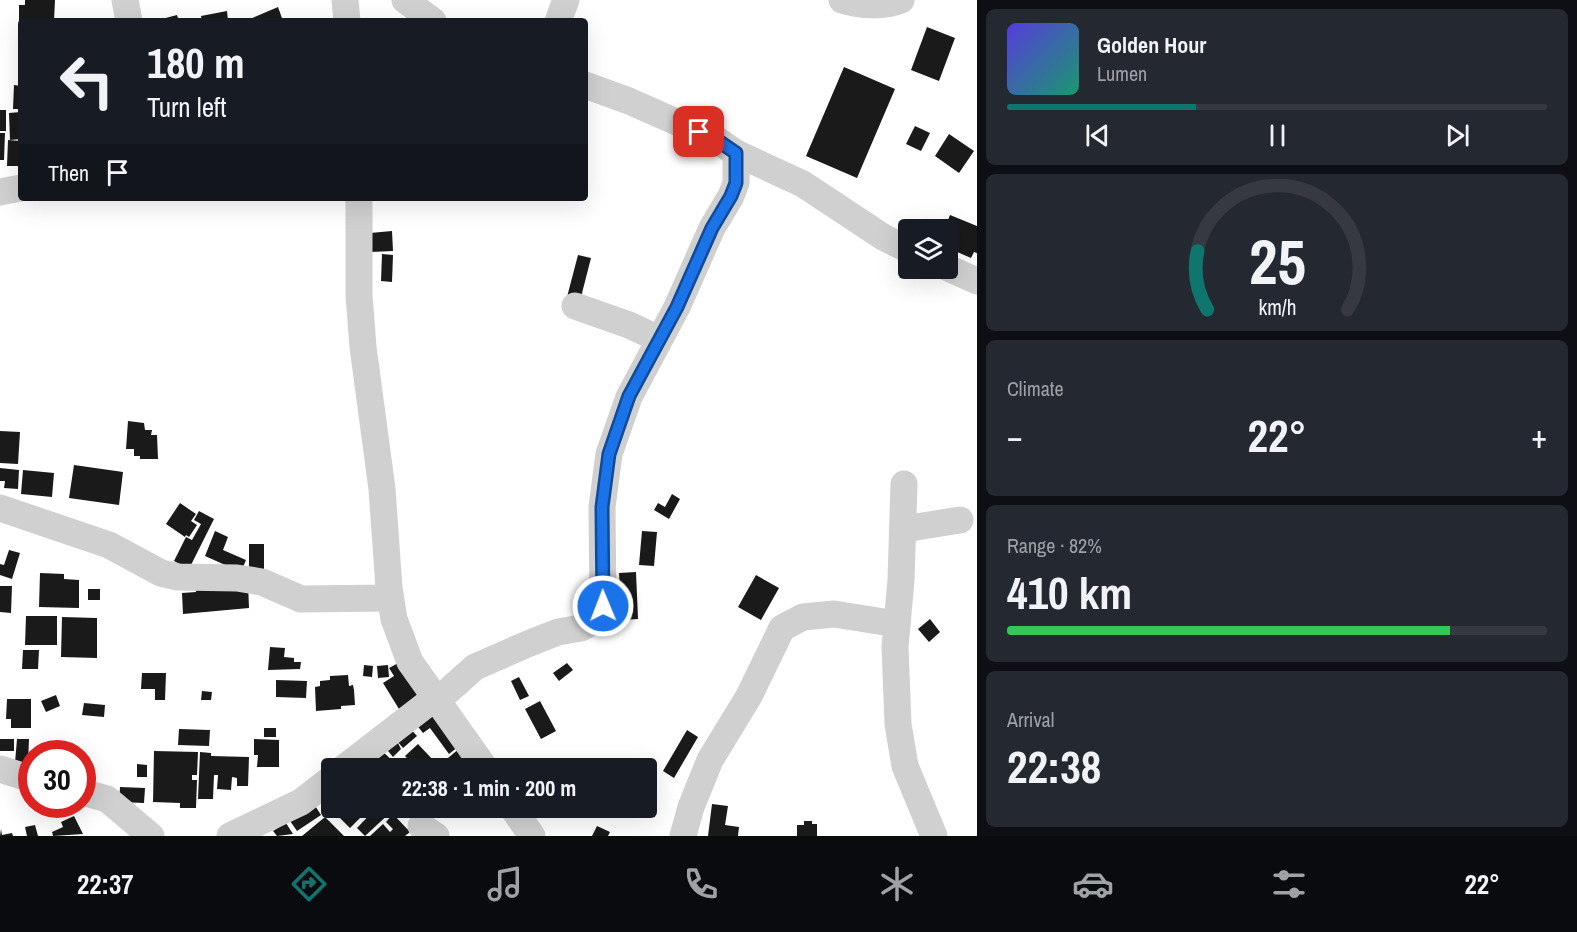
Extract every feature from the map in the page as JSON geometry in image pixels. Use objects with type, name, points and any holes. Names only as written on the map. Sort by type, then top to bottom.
[{"type":"street","points":[[125,0],[128,18]]},
{"type":"street","points":[[345,0],[347,18]]},
{"type":"street","points":[[405,0],[429,18]]},
{"type":"street","points":[[559,18],[566,0]]},
{"type":"street","points":[[842,0],[854,4],[874,4],[901,0]]},
{"type":"street","points":[[588,86],[629,101],[717,140],[736,153],[803,184],[898,244]]},
{"type":"street","points":[[357,758],[475,667],[558,632],[580,628],[594,621],[603,606],[602,507],[609,454],[629,396],[677,307],[712,228],[736,183],[736,153]]},
{"type":"street","points":[[736,183],[776,172]]},
{"type":"street","points":[[0,192],[18,189]]},
{"type":"street","points":[[359,201],[359,296],[363,347],[385,516],[390,598],[401,643],[410,662],[478,758]]},
{"type":"street","points":[[958,272],[977,281]]},
{"type":"street","points":[[574,306],[629,325],[659,339]]},
{"type":"street","points":[[904,484],[904,529],[897,624],[897,724],[905,766],[934,836]]},
{"type":"street","points":[[0,508],[109,545],[161,573],[178,577],[237,578],[261,582],[301,599],[390,598]]},
{"type":"street","points":[[904,529],[960,520]]},
{"type":"street","points":[[683,836],[691,807],[710,760],[749,696],[782,628],[803,617],[834,614],[897,624]]},
{"type":"street","points":[[0,769],[18,775]]},
{"type":"street","points":[[230,836],[302,802],[321,787]]},
{"type":"street","points":[[96,796],[106,799],[151,836]]},
{"type":"street","points":[[520,818],[532,836]]},
{"type":"building","points":[[25,0],[55,0],[54,18],[19,18],[19,5],[25,5]]},
{"type":"building","points":[[278,7],[282,18],[252,18]]},
{"type":"building","points":[[227,11],[228,18],[201,18],[201,16]]},
{"type":"building","points":[[927,27],[955,38],[939,81],[911,70]]},
{"type":"building","points":[[844,67],[895,89],[857,178],[806,156]]},
{"type":"building","points":[[14,85],[18,86],[18,109],[13,109]]},
{"type":"building","points":[[0,110],[6,110],[6,131],[0,131]]},
{"type":"building","points":[[18,112],[18,139],[10,140],[9,113]]},
{"type":"building","points":[[915,126],[930,133],[921,151],[906,144]]},
{"type":"building","points":[[0,133],[5,133],[4,160],[0,160]]},
{"type":"building","points":[[949,134],[974,151],[959,173],[935,156]]},
{"type":"building","points":[[8,140],[18,141],[18,166],[7,166]]},
{"type":"building","points":[[950,215],[977,226],[977,253],[974,252],[971,258],[958,252],[958,219],[948,219]]},
{"type":"building","points":[[392,231],[393,251],[371,252],[370,233]]},
{"type":"building","points":[[382,254],[393,255],[392,282],[381,281]]},
{"type":"building","points":[[578,255],[591,258],[580,301],[567,297]]},
{"type":"building","points":[[128,421],[144,423],[145,430],[152,430],[151,435],[157,435],[158,459],[140,459],[140,456],[134,456],[134,449],[126,449]]},
{"type":"building","points":[[0,431],[20,432],[18,464],[0,463]]},
{"type":"building","points":[[74,465],[123,472],[119,505],[69,498]]},
{"type":"building","points":[[0,468],[19,470],[18,489],[4,488],[5,481],[0,481]]},
{"type":"building","points":[[23,470],[54,473],[52,497],[21,494]]},
{"type":"building","points":[[672,494],[680,499],[669,519],[654,510],[658,503],[665,507]]},
{"type":"building","points":[[180,503],[196,514],[191,521],[197,525],[189,537],[186,535],[185,537],[166,524]]},
{"type":"building","points":[[199,511],[214,519],[189,569],[174,561],[186,537],[192,540],[201,524],[194,520]]},
{"type":"building","points":[[215,531],[228,537],[223,550],[246,560],[241,572],[205,556]]},
{"type":"building","points":[[642,531],[657,532],[654,566],[639,565]]},
{"type":"building","points":[[249,544],[264,544],[264,569],[249,569]]},
{"type":"building","points":[[9,550],[20,553],[12,579],[0,575],[0,564],[4,565]]},
{"type":"building","points":[[636,572],[638,619],[622,620],[619,573]]},
{"type":"building","points":[[40,573],[64,574],[64,579],[79,580],[79,608],[39,607]]},
{"type":"building","points":[[756,575],[779,588],[761,620],[738,607]]},
{"type":"building","points":[[248,582],[249,608],[183,614],[182,593],[196,592],[195,584]]},
{"type":"building","points":[[0,586],[12,586],[11,613],[0,612]]},
{"type":"building","points":[[88,589],[100,589],[100,600],[88,600]]},
{"type":"building","points":[[26,616],[57,616],[57,645],[25,645]]},
{"type":"building","points":[[62,617],[97,618],[97,658],[61,657]]},
{"type":"building","points":[[930,619],[940,632],[929,642],[918,629]]},
{"type":"building","points":[[270,647],[285,648],[284,657],[294,658],[294,662],[301,662],[300,669],[268,670]]},
{"type":"building","points":[[23,650],[39,650],[38,669],[22,669]]},
{"type":"building","points":[[402,661],[423,695],[399,709],[383,683],[394,676],[389,668]]},
{"type":"building","points":[[567,663],[573,670],[559,681],[553,673]]},
{"type":"building","points":[[364,665],[373,666],[372,677],[363,676]]},
{"type":"building","points":[[388,665],[389,677],[378,678],[377,666]]},
{"type":"building","points":[[142,673],[166,673],[165,700],[155,700],[155,689],[141,689]]},
{"type":"building","points":[[348,675],[349,686],[353,685],[355,705],[341,706],[341,709],[316,711],[315,687],[320,686],[320,681],[330,680],[330,676]]},
{"type":"building","points":[[519,677],[529,696],[520,700],[511,681]]},
{"type":"building","points":[[276,680],[307,681],[306,698],[276,697]]},
{"type":"building","points":[[202,691],[212,692],[211,700],[201,700]]},
{"type":"building","points":[[56,695],[60,706],[46,712],[41,701]]},
{"type":"building","points":[[7,699],[31,699],[31,728],[11,728],[11,719],[6,719]]},
{"type":"building","points":[[540,701],[556,731],[541,739],[525,709]]},
{"type":"building","points":[[84,703],[105,705],[104,717],[82,715]]},
{"type":"building","points":[[433,710],[459,746],[449,754],[430,728],[423,733],[415,723]]},
{"type":"building","points":[[408,726],[417,736],[403,748],[397,741],[401,749],[393,757],[384,746]]},
{"type":"building","points":[[264,728],[276,728],[276,737],[264,737]]},
{"type":"building","points":[[179,729],[210,730],[209,746],[178,745]]},
{"type":"building","points":[[687,730],[698,737],[674,778],[663,771]]},
{"type":"building","points":[[0,739],[14,739],[14,751],[0,751]]},
{"type":"building","points":[[17,739],[29,739],[18,740],[18,763],[15,763]]},
{"type":"building","points":[[254,739],[279,740],[279,767],[257,767],[258,755],[254,755]]},
{"type":"building","points":[[418,744],[431,758],[407,758],[405,756]]},
{"type":"building","points":[[379,748],[390,758],[371,758]]},
{"type":"building","points":[[460,748],[467,758],[448,758]]},
{"type":"building","points":[[154,751],[198,752],[197,775],[192,775],[192,780],[197,780],[196,808],[180,808],[180,803],[153,802]]},
{"type":"building","points":[[200,752],[211,753],[211,756],[249,757],[248,786],[237,786],[237,778],[232,777],[231,790],[217,789],[218,775],[214,775],[213,799],[198,799]]},
{"type":"building","points":[[137,764],[147,765],[147,777],[137,777]]},
{"type":"building","points":[[120,787],[145,788],[144,803],[119,802]]},
{"type":"building","points":[[312,801],[321,815],[297,831],[288,818]]},
{"type":"building","points":[[712,804],[728,806],[725,825],[739,827],[738,836],[708,836]]},
{"type":"building","points":[[75,818],[83,834],[53,836],[52,832],[63,827],[61,822]]},
{"type":"building","points":[[326,818],[344,836],[302,836]]},
{"type":"building","points":[[340,818],[360,818],[350,828]]},
{"type":"building","points":[[367,818],[384,818],[365,836],[357,828]]},
{"type":"building","points":[[390,818],[397,818],[410,832],[405,836],[370,836],[383,824],[390,832],[393,829],[386,822]]},
{"type":"building","points":[[804,821],[817,824],[817,836],[797,836],[797,825],[804,825]]},
{"type":"building","points":[[286,823],[293,834],[277,836],[273,831]]},
{"type":"building","points":[[35,825],[38,836],[27,836],[25,827]]},
{"type":"building","points":[[597,826],[610,832],[608,836],[592,836]]},
{"type":"building","points":[[1,829],[2,835],[12,833],[13,836],[0,836]]},
{"type":"route","points":[[603,606],[602,507],[609,454],[629,396],[677,307],[698,265],[712,228],[736,183],[736,153],[717,140],[699,132]]}]
